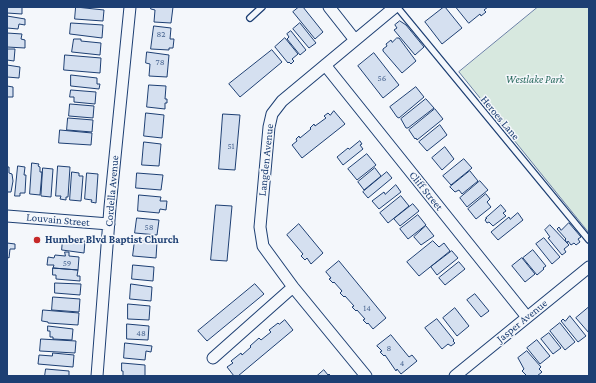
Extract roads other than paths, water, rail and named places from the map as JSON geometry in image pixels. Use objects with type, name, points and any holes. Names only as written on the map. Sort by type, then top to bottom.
[{"type":"street","name":"Cordella Avenue","points":[[97,376],[109,224],[130,7]]},
{"type":"street","points":[[329,7],[355,40]]},
{"type":"street","name":"Langden Avenue","points":[[366,376],[293,287],[263,246],[260,228],[269,127],[272,114],[282,101],[396,7]]},
{"type":"street","name":"Cliff Street","points":[[325,65],[527,317]]},
{"type":"street","name":"Louvain Street","points":[[7,216],[109,224]]},
{"type":"street","name":"Jasper Avenue","points":[[456,376],[589,267]]},
{"type":"street","points":[[213,358],[293,287]]},
{"type":"lane","points":[[250,18],[262,7]]},
{"type":"lane","name":"Heroes Lane","points":[[396,7],[589,240]]},
{"type":"place","name":"Humber Blvd Baptist Church","points":[[37,240]]},
{"type":"park label","name":"Westlake Park","points":[[535,80]]}]
